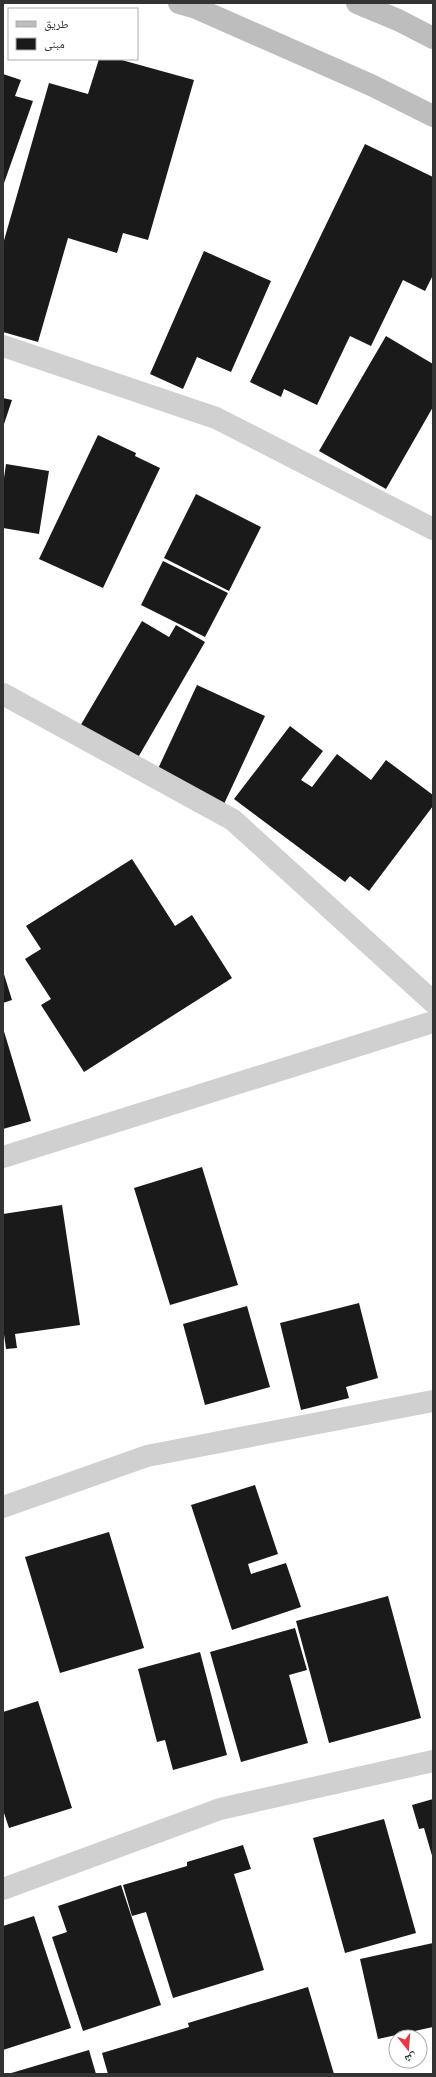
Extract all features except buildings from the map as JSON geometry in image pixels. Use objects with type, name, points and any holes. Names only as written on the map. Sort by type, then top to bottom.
[{"type":"main road","points":[[179,3],[196,8],[364,82],[433,116]]},
{"type":"main road","points":[[357,3],[398,20],[433,38]]},
{"type":"street","points":[[3,346],[216,418],[433,529]]},
{"type":"street","points":[[3,694],[233,820],[433,1002]]},
{"type":"street","points":[[3,1157],[433,1022]]},
{"type":"street","points":[[3,1508],[147,1456],[433,1401]]},
{"type":"street","points":[[3,1889],[220,1809],[433,1761]]}]
